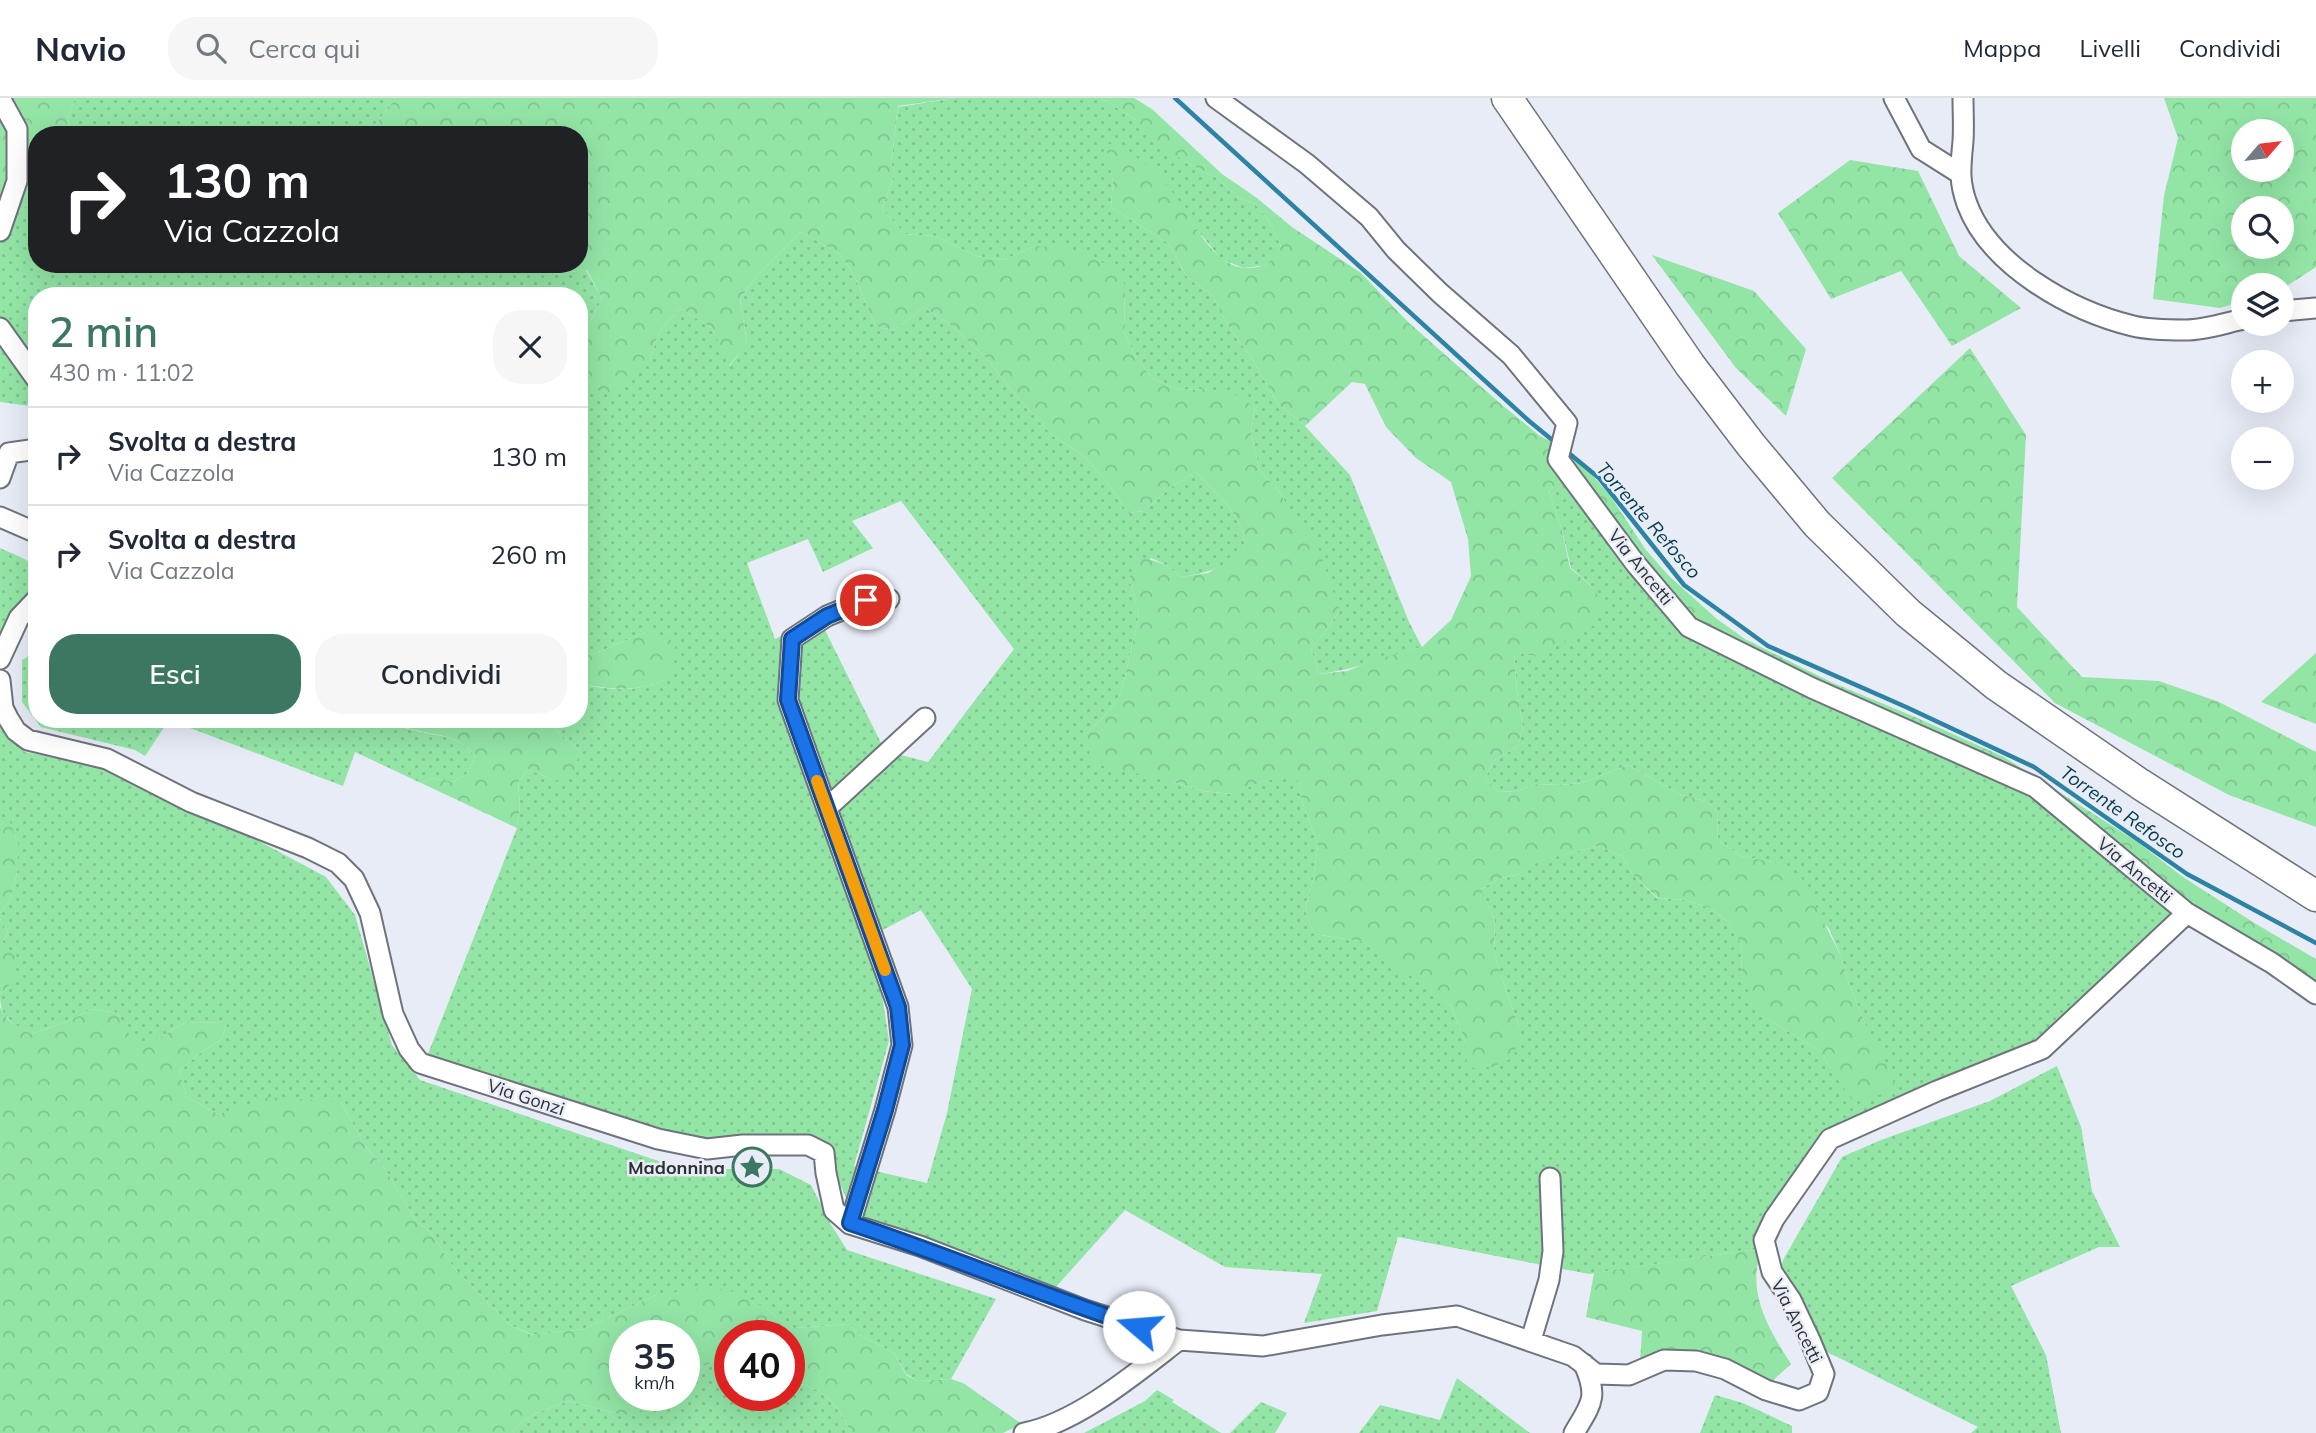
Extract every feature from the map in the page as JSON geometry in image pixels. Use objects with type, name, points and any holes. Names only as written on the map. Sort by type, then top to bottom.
[{"type":"highway","points":[[1507,98],[1690,365],[1751,445],[1817,524],[1908,613],[1996,685],[2140,784],[2316,896]]},
{"type":"street","points":[[0,98],[17,130],[17,181],[0,231]]},
{"type":"street","name":"Via Ancetti","points":[[1216,98],[1307,164],[1369,217],[1396,250],[1440,293],[1511,355],[1567,423],[1558,459],[1635,563],[1689,627],[1812,688],[2035,787],[2187,913],[2272,963],[2316,994]]},
{"type":"street","points":[[1894,98],[1921,149],[1959,173]]},
{"type":"street","points":[[1963,98],[1964,139],[1959,173],[1967,204],[1982,235],[2009,261],[2047,291],[2084,310],[2134,326],[2188,331],[2231,322]]},
{"type":"street","points":[[2294,310],[2316,308]]},
{"type":"street","points":[[0,328],[28,367]]},
{"type":"street","points":[[0,478],[9,453],[28,450]]},
{"type":"street","points":[[0,517],[28,529]]},
{"type":"street","points":[[888,599],[866,600],[836,612],[792,639],[788,700],[898,1007],[902,1045],[850,1223],[920,1246],[1085,1310],[1180,1340]]},
{"type":"street","points":[[0,659],[19,618],[28,608]]},
{"type":"street","name":"Via Gonzi","points":[[0,680],[3,708],[16,731],[28,740],[107,759],[191,802],[308,848],[338,863],[354,879],[370,913],[393,1014],[409,1049],[420,1063],[658,1139],[707,1149],[743,1145],[808,1145],[824,1153],[834,1210],[850,1223]]},
{"type":"street","points":[[827,808],[925,718]]},
{"type":"street","name":"Via Ancetti","points":[[1180,1340],[1263,1346],[1382,1325],[1457,1316],[1573,1356],[1596,1374],[1629,1375],[1664,1360],[1696,1362],[1725,1369],[1766,1390],[1799,1400],[1818,1392],[1824,1374],[1791,1300],[1772,1272],[1764,1240],[1774,1219],[1830,1139],[1924,1096],[2042,1049],[2187,913]]},
{"type":"street","points":[[1531,1340],[1549,1280],[1553,1251],[1550,1178]]},
{"type":"street","points":[[1024,1433],[1058,1423],[1079,1411],[1180,1340]]},
{"type":"street","points":[[1574,1433],[1593,1401],[1591,1379],[1584,1364]]},
{"type":"green space","points":[[0,98],[75,98],[67,120],[69,126],[28,126],[28,206],[0,229]]},
{"type":"green space","points":[[75,98],[396,98],[374,126],[69,126],[67,120]]},
{"type":"green space","points":[[396,98],[955,98],[898,106],[891,163],[895,172],[882,209],[905,234],[935,236],[976,256],[1004,260],[1034,246],[1062,247],[1122,270],[1125,290],[1124,332],[1135,356],[1153,379],[1180,390],[1204,389],[1233,393],[1255,407],[1251,433],[1259,469],[1281,494],[1294,519],[1308,526],[1319,549],[1340,611],[1311,650],[1319,674],[1347,671],[1422,647],[1451,620],[1471,576],[1468,539],[1451,482],[1416,458],[1386,427],[1365,384],[1352,382],[1305,426],[1278,404],[1252,359],[1227,324],[1213,296],[1187,277],[1168,243],[1111,207],[1113,182],[1105,142],[1133,155],[1156,173],[1201,235],[1219,256],[1230,264],[1242,268],[1268,265],[1281,246],[1269,221],[1255,204],[1239,198],[1217,178],[1185,162],[1153,139],[1135,119],[1101,98],[1134,98],[1152,109],[1222,174],[1292,227],[1361,273],[1407,321],[1502,405],[1540,436],[1560,446],[1593,476],[1611,497],[1646,550],[1669,576],[1717,619],[1745,639],[1831,682],[2004,757],[2136,841],[2183,877],[2316,959],[2316,994],[2210,922],[2021,776],[1706,634],[1564,477],[1549,491],[1562,530],[1570,568],[1595,589],[1603,610],[1593,626],[1538,656],[1514,653],[1523,728],[1517,747],[1493,761],[1485,779],[1499,792],[1517,791],[1537,784],[1582,783],[1628,765],[1679,794],[1705,801],[1717,811],[1718,840],[1741,856],[1773,862],[1801,877],[1841,956],[1865,1023],[1892,1074],[1894,1085],[1886,1094],[1852,1100],[1822,1052],[1764,1017],[1741,972],[1742,953],[1739,940],[1728,922],[1711,908],[1684,900],[1658,898],[1634,876],[1622,856],[1598,846],[1542,860],[1519,874],[1498,879],[1481,889],[1495,921],[1494,954],[1519,1028],[1514,1057],[1492,1067],[1467,1068],[1465,1042],[1451,1006],[1364,942],[1314,934],[1305,910],[1318,845],[1302,801],[1297,776],[1263,781],[1233,794],[1203,791],[1091,763],[1086,734],[1121,694],[1139,615],[1129,578],[1137,555],[1166,565],[1181,577],[1208,573],[1245,551],[1241,528],[1236,518],[1196,472],[1171,487],[1144,511],[1128,513],[1107,482],[1082,454],[1053,436],[987,359],[951,325],[924,307],[895,330],[876,327],[854,275],[840,254],[801,232],[756,277],[740,299],[747,343],[729,366],[712,328],[680,308],[659,332],[650,360],[615,399],[588,385],[588,326],[602,299],[588,272],[588,126],[374,126]]},
{"type":"green space","points":[[955,98],[1101,98],[1135,119],[1185,162],[1217,178],[1239,198],[1255,204],[1269,221],[1281,246],[1269,265],[1243,268],[1221,259],[1194,226],[1171,191],[1106,143],[1113,182],[1111,207],[1168,243],[1187,277],[1213,296],[1227,324],[1252,359],[1278,404],[1305,426],[1350,475],[1409,622],[1422,647],[1358,666],[1319,674],[1311,650],[1340,611],[1281,494],[1259,469],[1251,433],[1255,407],[1204,389],[1180,390],[1153,379],[1135,356],[1124,332],[1125,290],[1034,246],[1004,260],[976,256],[935,236],[905,234],[882,209],[895,172],[891,163],[898,107]]},
{"type":"green space","points":[[2164,98],[2316,98],[2316,267],[2294,281],[2294,273],[2231,273],[2231,305],[2220,308],[2153,299],[2164,196],[2178,138]]},
{"type":"green space","points":[[1850,160],[1918,171],[1959,256],[2021,308],[1952,346],[1901,271],[1831,299],[1778,213]]},
{"type":"green space","points":[[28,206],[28,273],[588,273],[602,299],[588,326],[588,287],[28,287],[28,406],[0,402],[0,229]]},
{"type":"green space","points":[[801,232],[840,254],[854,275],[876,327],[895,330],[924,307],[951,325],[987,359],[1053,436],[1082,454],[1107,482],[1128,513],[1144,511],[1171,487],[1196,472],[1236,518],[1244,539],[1245,551],[1215,569],[1181,577],[1166,565],[1151,558],[1129,578],[1139,615],[1121,694],[1086,734],[1173,782],[1203,791],[1232,794],[1263,781],[1297,775],[1302,801],[1318,845],[1305,910],[1314,934],[1364,942],[1391,960],[1451,1006],[1465,1042],[1519,1028],[1494,954],[1495,921],[1481,889],[1498,879],[1519,874],[1541,860],[1598,846],[1622,856],[1634,876],[1657,898],[1684,900],[1711,908],[1728,922],[1739,939],[1742,953],[1741,972],[1764,1017],[1822,1052],[1830,1068],[1865,1023],[1829,929],[1773,862],[1741,856],[1718,840],[1717,811],[1705,801],[1679,794],[1628,765],[1582,783],[1537,784],[1517,791],[1499,792],[1485,779],[1493,761],[1517,747],[1523,728],[1514,653],[1595,589],[1571,568],[1549,491],[1564,477],[1684,620],[2021,776],[2193,914],[2063,1029],[1840,1131],[1763,1248],[1589,1274],[1398,1237],[1377,1311],[1304,1323],[1322,1274],[1225,1267],[1125,1210],[1055,1288],[856,1221],[828,1156],[680,1145],[430,1058],[428,1054],[517,828],[520,805],[518,783],[528,769],[555,781],[580,751],[555,728],[588,728],[588,686],[622,689],[642,687],[665,680],[646,632],[588,654],[588,385],[650,360],[659,332],[680,308],[712,328],[730,366],[747,342],[740,299],[756,277]],"holes":[[[901,501],[1014,649],[928,762],[885,751],[819,618],[775,639],[747,563],[808,539],[823,572],[873,548],[852,521]],[[921,910],[972,989],[947,1113],[927,1183],[854,1166],[889,1041],[873,935]]]},
{"type":"green space","points":[[1652,255],[1754,291],[1806,349],[1786,416],[1736,368]]},
{"type":"green space","points":[[1970,348],[2026,435],[2017,607],[2082,677],[2159,681],[2219,702],[2316,752],[2316,827],[2229,795],[2055,703],[1832,478]]},
{"type":"green space","points":[[0,548],[28,562],[28,603],[0,641]]},
{"type":"green space","points":[[646,632],[670,639],[678,653],[665,680],[642,687],[622,689],[588,685],[588,654]]},
{"type":"green space","points":[[2316,653],[2316,724],[2261,702]]},
{"type":"green space","points":[[28,656],[28,710],[22,702],[22,660]]},
{"type":"green space","points":[[0,711],[25,752],[132,773],[326,877],[355,915],[392,1045],[420,1080],[682,1169],[779,1169],[811,1185],[847,1250],[996,1299],[951,1379],[918,1381],[906,1374],[894,1353],[860,1335],[849,1324],[805,1327],[805,1320],[780,1320],[766,1308],[656,1295],[584,1329],[533,1335],[510,1325],[454,1268],[431,1233],[415,1219],[382,1164],[365,1146],[341,1102],[218,1114],[187,1097],[179,1071],[221,1040],[227,1023],[186,1022],[154,1041],[132,1041],[117,1013],[92,1009],[66,1022],[31,1034],[8,1019],[2,1010],[0,995],[12,982],[1,945],[8,932],[0,919],[0,913],[11,899],[18,868],[18,844],[9,820],[0,825]]},
{"type":"green space","points":[[45,728],[164,728],[145,756],[135,750]]},
{"type":"green space","points":[[190,728],[405,728],[458,741],[475,757],[468,773],[453,782],[432,778],[421,783],[355,752],[343,786]]},
{"type":"green space","points":[[407,728],[555,728],[580,751],[572,776],[555,781],[528,769],[518,783],[520,805],[517,828],[421,783],[432,778],[453,782],[468,773],[475,757],[457,741]]},
{"type":"green space","points":[[9,819],[18,844],[18,868],[11,899],[0,913],[0,825]]},
{"type":"green space","points":[[0,919],[8,932],[1,945],[18,959],[12,982],[0,995]]},
{"type":"green space","points":[[0,1007],[8,1020],[31,1034],[66,1022],[92,1009],[117,1013],[133,1041],[154,1041],[186,1022],[227,1023],[221,1040],[179,1071],[187,1097],[218,1114],[268,1097],[341,1102],[365,1146],[382,1164],[415,1219],[431,1233],[454,1268],[510,1325],[532,1335],[584,1329],[656,1295],[711,1287],[731,1291],[766,1308],[780,1320],[714,1320],[714,1361],[700,1368],[700,1320],[609,1320],[609,1411],[641,1411],[632,1415],[615,1413],[568,1401],[534,1414],[515,1427],[513,1433],[0,1433]]},
{"type":"green space","points":[[2057,1066],[2081,1127],[2092,1191],[2120,1247],[2099,1247],[2011,1286],[2046,1355],[2061,1433],[1971,1433],[1978,1427],[1803,1340],[1780,1280],[1783,1260],[1842,1157],[1990,1101]]},
{"type":"green space","points":[[1763,1248],[1756,1279],[1758,1294],[1767,1323],[1791,1364],[1771,1382],[1685,1355],[1640,1364],[1642,1331],[1586,1317],[1594,1273]]},
{"type":"green space","points":[[849,1324],[860,1335],[894,1353],[906,1375],[918,1381],[951,1379],[963,1383],[1022,1424],[1003,1433],[851,1433],[828,1398],[805,1385],[805,1327]]},
{"type":"green space","points":[[714,1361],[714,1411],[805,1411],[805,1385],[828,1398],[851,1433],[513,1433],[515,1427],[534,1414],[568,1401],[615,1413],[700,1411],[700,1368]]},
{"type":"green space","points":[[1457,1378],[1530,1433],[1359,1433],[1380,1405],[1440,1420]]},
{"type":"green space","points":[[1157,1390],[1221,1433],[1084,1433],[1145,1401]]},
{"type":"green space","points":[[1715,1395],[1743,1403],[1792,1426],[1792,1433],[1700,1433]]},
{"type":"green space","points":[[1261,1402],[1287,1413],[1275,1433],[1230,1433]]},
{"type":"waterway","name":"Torrente Refosco","points":[[1175,98],[1556,443]]},
{"type":"waterway","name":"Torrente Refosco","points":[[1565,450],[1599,478],[1684,585],[1768,646],[2034,767],[2187,874],[2316,943]]},
{"type":"slow traffic","points":[[817,781],[885,970]]},
{"type":"place","name":"Madonnina","points":[[752,1167]]},
{"type":"route","points":[[866,600],[827,616],[792,639],[788,700],[898,1007],[902,1045],[850,1223],[920,1246],[1085,1310],[1139,1327]]}]
